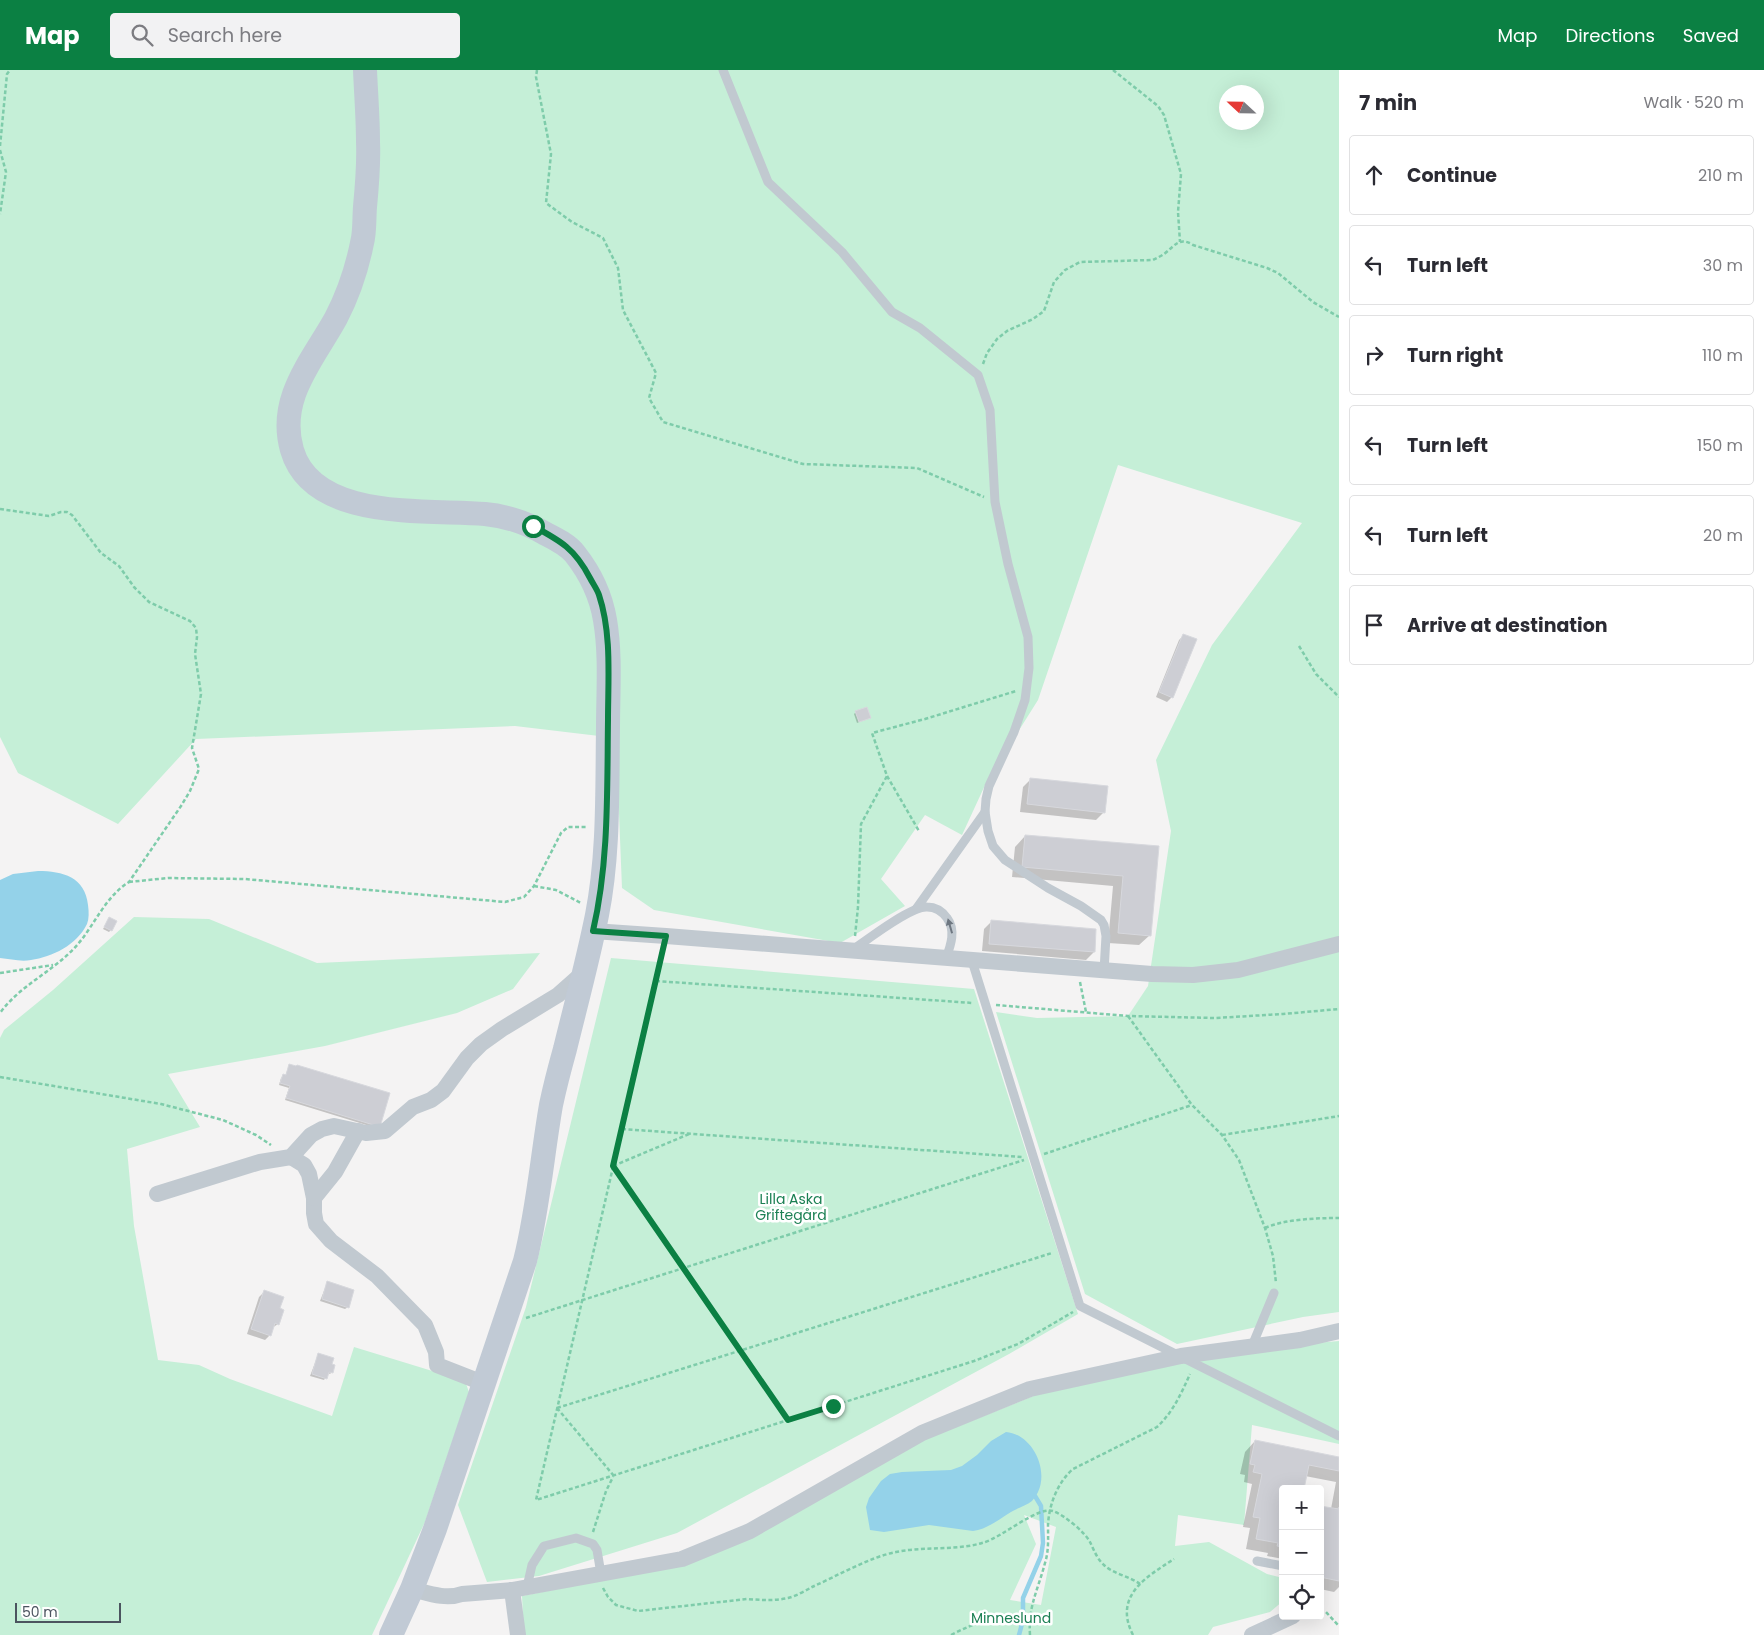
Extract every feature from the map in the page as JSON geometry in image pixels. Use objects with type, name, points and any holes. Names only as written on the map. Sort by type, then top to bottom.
[{"type":"street","points":[[365,70],[369,146],[363,242],[346,297],[296,385],[289,411],[289,434],[292,452],[300,469],[317,486],[339,498],[366,506],[395,510],[486,514],[512,519],[533,526],[556,539],[574,552],[599,594],[605,620],[608,655],[607,828],[604,871],[596,922],[552,1103],[533,1227],[525,1262],[435,1529],[391,1635]]},
{"type":"street","points":[[596,922],[666,936],[1152,974],[1202,974],[1238,970],[1339,944]]},
{"type":"street","points":[[157,1194],[260,1162],[291,1157],[311,1135],[322,1129],[334,1126],[366,1133],[385,1131],[414,1107],[431,1100],[443,1091],[467,1058],[481,1044],[502,1029],[558,996],[584,972]]},
{"type":"street","points":[[314,1198],[336,1172],[358,1131]]},
{"type":"street","points":[[291,1157],[304,1165],[309,1174],[314,1198],[316,1224],[323,1234],[386,1284],[425,1325],[436,1352],[438,1365],[484,1383]]},
{"type":"street","points":[[412,1588],[439,1596],[455,1597],[462,1594],[520,1589],[682,1559],[750,1531],[922,1434],[1030,1389],[1188,1360],[1252,1346],[1300,1340],[1339,1331]]},
{"type":"street","points":[[518,1635],[520,1589]]},
{"type":"street","points":[[1252,1635],[1284,1620]]},
{"type":"lane","points":[[723,70],[768,182],[842,252],[892,312],[920,328],[978,375],[990,410],[995,502],[1008,564],[1028,636],[1029,668],[1025,700],[986,799],[985,812],[988,831],[993,846],[1005,860],[1101,920],[1106,936],[1104,971]]},
{"type":"lane","points":[[916,909],[936,878],[985,812]]},
{"type":"lane","points":[[847,951],[916,909],[927,907],[938,910],[951,923],[952,938],[946,958]]},
{"type":"lane","points":[[972,961],[1080,1306],[1339,1436]]},
{"type":"lane","points":[[1252,1346],[1274,1293]]},
{"type":"lane","points":[[520,1589],[544,1546],[576,1538],[593,1544],[597,1550],[601,1574]]},
{"type":"lane","points":[[1257,1561],[1279,1565]]},
{"type":"path","points":[[0,214],[6,172],[0,148],[7,74],[10,70]]},
{"type":"path","points":[[537,70],[536,77],[551,154],[546,203],[572,222],[604,238],[618,268],[623,310],[656,372],[649,398],[663,422],[803,464],[917,468],[995,502]]},
{"type":"path","points":[[1113,70],[1158,106],[1164,115],[1181,174],[1178,212],[1180,242]]},
{"type":"path","points":[[978,375],[987,353],[997,339],[1007,331],[1033,319],[1044,311],[1054,282],[1065,270],[1080,262],[1153,260],[1180,242],[1187,241],[1193,245],[1278,273],[1314,302],[1339,317]]},
{"type":"path","points":[[0,509],[49,516],[61,512],[67,512],[72,515],[102,553],[119,566],[134,587],[149,602],[190,621],[196,628],[195,654],[201,694],[192,748],[199,770],[181,806],[129,882]]},
{"type":"path","points":[[1299,646],[1316,674],[1339,697]]},
{"type":"path","points":[[919,831],[887,776],[872,733],[925,719],[1027,687]]},
{"type":"path","points":[[847,951],[854,939],[858,907],[860,824],[887,776]]},
{"type":"path","points":[[0,1013],[6,1004],[21,990],[78,945],[104,907],[122,886],[129,882],[168,878],[246,879],[505,902],[524,897],[534,886],[556,840],[568,827],[607,828]]},
{"type":"path","points":[[534,886],[556,890],[596,922]]},
{"type":"path","points":[[666,936],[536,1500],[974,1361],[1018,1344],[1080,1306]]},
{"type":"path","points":[[0,973],[55,964]]},
{"type":"path","points":[[1078,969],[1086,1012]]},
{"type":"path","points":[[656,981],[1128,1016],[1215,1018],[1339,1009]]},
{"type":"path","points":[[1128,1016],[1192,1105],[1222,1135],[1239,1160],[1265,1228],[1277,1285],[1274,1293]]},
{"type":"path","points":[[0,1077],[162,1104],[223,1120],[256,1135],[291,1157]]},
{"type":"path","points":[[504,1324],[1033,1158],[1192,1105]]},
{"type":"path","points":[[1222,1135],[1339,1116]]},
{"type":"path","points":[[622,1129],[1033,1158]]},
{"type":"path","points":[[613,1166],[691,1134]]},
{"type":"path","points":[[613,1166],[788,1420]]},
{"type":"path","points":[[1265,1228],[1273,1224],[1322,1218],[1339,1218]]},
{"type":"path","points":[[558,1408],[1061,1250]]},
{"type":"path","points":[[1030,1635],[1033,1597],[1046,1562],[1050,1510],[1063,1478],[1073,1469],[1157,1427],[1177,1402],[1188,1360]]},
{"type":"path","points":[[558,1408],[614,1476]]},
{"type":"path","points":[[593,1544],[592,1535],[595,1522],[606,1491],[614,1476]]},
{"type":"path","points":[[601,1574],[603,1589],[608,1597],[616,1605],[638,1611],[747,1599],[764,1601],[790,1598],[876,1558],[895,1552],[984,1543],[1037,1513],[1050,1510],[1063,1516],[1090,1540],[1095,1554],[1104,1566],[1130,1577],[1140,1584]]},
{"type":"path","points":[[1133,1635],[1127,1622],[1129,1601],[1145,1578],[1174,1559]]},
{"type":"path","points":[[1324,1611],[1339,1626]]},
{"type":"path","points":[[951,1635],[972,1624],[989,1619],[1030,1616]]},
{"type":"green space","points":[[0,70],[1339,70],[1339,1312],[1303,1317],[1177,1344],[1085,1294],[996,1012],[1037,1018],[1128,1016],[1148,986],[1171,831],[1156,760],[1212,645],[1302,523],[1118,465],[1038,700],[986,783],[962,835],[925,815],[881,879],[905,906],[840,943],[654,910],[622,888],[616,738],[515,726],[196,739],[118,824],[18,773],[0,737]]},
{"type":"green space","points":[[134,917],[209,919],[317,963],[540,953],[513,989],[457,1013],[325,1046],[168,1074],[200,1127],[127,1149],[134,1226],[158,1360],[199,1365],[230,1379],[332,1416],[354,1347],[465,1381],[469,1392],[425,1522],[372,1635],[0,1635],[0,1038],[4,1030],[53,990]]},
{"type":"green space","name":"Lilla Aska Griftegård","points":[[611,958],[974,989],[1078,1314],[1009,1354],[677,1533],[539,1576],[487,1582],[458,1505],[526,1307]]},
{"type":"green space","name":"Minneslund","points":[[1339,1341],[1339,1444],[1252,1425],[1244,1525],[1178,1515],[1175,1546],[1209,1542],[1267,1574],[1279,1577],[1279,1604],[1270,1612],[1213,1627],[1208,1635],[524,1635],[522,1596],[685,1564],[926,1439],[1036,1395],[1178,1364],[1304,1344]],"holes":[[[1024,1515],[1056,1527],[1041,1605],[1010,1600],[1036,1544]]]},
{"type":"water","points":[[38,871],[64,874],[77,882],[86,896],[89,913],[87,924],[77,938],[55,953],[27,961],[0,958],[0,880],[13,874]]},
{"type":"water","points":[[1006,1432],[1024,1439],[1036,1454],[1040,1463],[1041,1483],[1037,1494],[1030,1503],[988,1526],[973,1531],[929,1525],[884,1532],[870,1530],[866,1507],[869,1498],[881,1481],[890,1474],[951,1470],[962,1466],[991,1441]]},
{"type":"building","points":[[1183,634],[1197,639],[1173,698],[1159,692]]},
{"type":"building","points":[[867,707],[871,718],[859,722],[855,711]]},
{"type":"building","points":[[1030,778],[1108,786],[1105,813],[1027,804]]},
{"type":"building","points":[[1025,835],[1159,846],[1151,936],[1118,933],[1123,876],[1022,867]]},
{"type":"building","points":[[109,917],[117,921],[112,931],[104,927]]},
{"type":"building","points":[[991,920],[1096,929],[1095,952],[989,944]]},
{"type":"building","points":[[289,1064],[390,1093],[380,1127],[286,1098],[290,1086],[280,1083],[283,1074],[286,1075]]},
{"type":"building","points":[[327,1281],[354,1290],[349,1308],[322,1299]]},
{"type":"building","points":[[264,1290],[284,1297],[280,1308],[284,1310],[279,1325],[275,1323],[271,1336],[251,1329]]},
{"type":"building","points":[[318,1353],[334,1358],[332,1364],[335,1365],[333,1373],[329,1372],[327,1379],[312,1374]]},
{"type":"building","points":[[1255,1440],[1339,1457],[1339,1471],[1309,1465],[1305,1485],[1279,1485],[1279,1546],[1277,1546],[1278,1543],[1256,1539],[1260,1518],[1253,1517],[1262,1474],[1253,1472],[1255,1465],[1250,1464]]},
{"type":"building","points":[[1324,1507],[1339,1509],[1339,1581],[1324,1578]]},
{"type":"waterway","points":[[1019,1635],[1023,1620],[1023,1598],[1041,1556],[1043,1543],[1041,1506],[1035,1496]]},
{"type":"route","points":[[533,526],[574,552],[599,594],[605,620],[608,655],[607,828],[604,871],[593,931],[666,936],[613,1166],[788,1420],[833,1406]]}]
